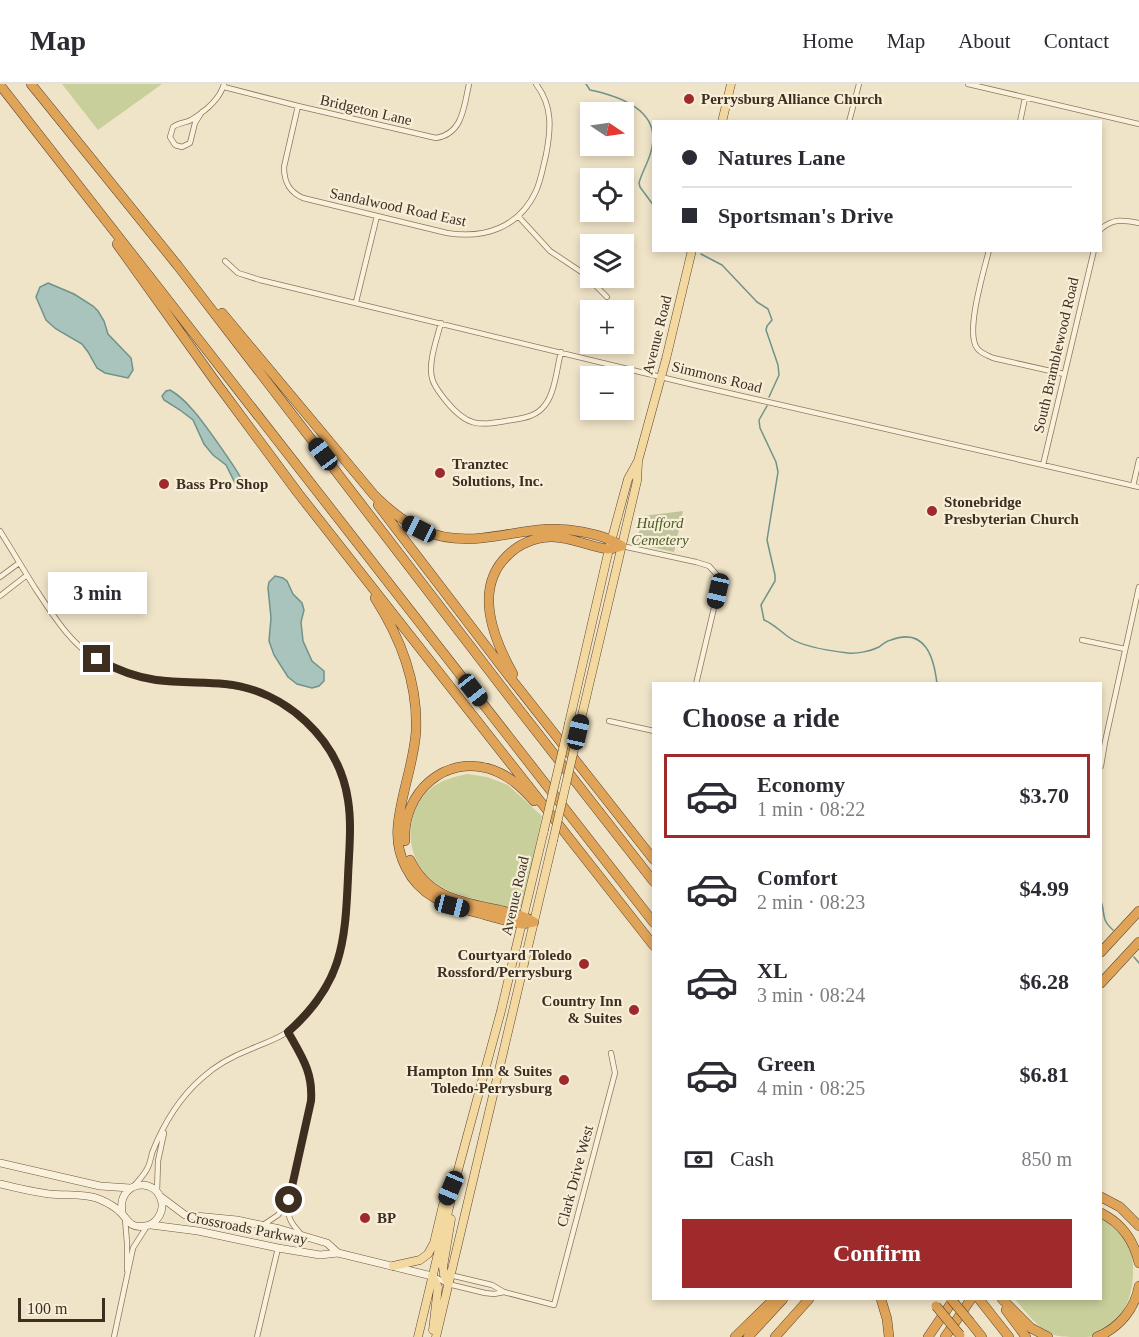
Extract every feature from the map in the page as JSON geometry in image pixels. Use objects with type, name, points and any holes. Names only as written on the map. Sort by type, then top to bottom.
[{"type":"highway","points":[[32,84],[178,266],[652,879]]},
{"type":"highway","points":[[0,85],[652,920]]},
{"type":"highway","points":[[96,208],[111,236],[298,494],[652,943]]},
{"type":"highway","points":[[178,266],[193,278],[339,454],[387,508],[407,523],[431,534],[470,539],[556,528],[578,531],[611,544]]},
{"type":"highway","points":[[339,454],[505,671],[652,857]]},
{"type":"highway","points":[[526,696],[503,656],[490,615],[489,589],[499,565],[518,547],[542,538],[559,537],[622,546]]},
{"type":"highway","points":[[359,570],[400,645],[414,695],[416,730],[414,747],[398,825],[400,851],[406,868],[416,882],[436,899],[452,906],[534,922]]},
{"type":"highway","points":[[523,920],[453,899],[437,892],[424,881],[409,860],[405,843],[406,819],[412,802],[428,782],[443,773],[460,767],[495,770],[510,778],[520,787],[575,845]]},
{"type":"highway","points":[[1102,951],[1139,911]]},
{"type":"highway","points":[[1102,982],[1139,942]]},
{"type":"highway","points":[[1102,1198],[1120,1207],[1139,1226]]},
{"type":"highway","points":[[1102,1214],[1113,1220],[1125,1233],[1134,1248],[1139,1263]]},
{"type":"highway","points":[[1097,1337],[1116,1326],[1127,1314],[1136,1299],[1139,1286]]},
{"type":"highway","points":[[735,1337],[773,1300]]},
{"type":"highway","points":[[747,1337],[782,1300]]},
{"type":"highway","points":[[777,1337],[809,1300]]},
{"type":"highway","points":[[881,1300],[889,1337]]},
{"type":"highway","points":[[928,1337],[951,1300]]},
{"type":"highway","points":[[953,1300],[982,1337]]},
{"type":"highway","points":[[945,1337],[977,1300],[1009,1337]]},
{"type":"highway","points":[[1001,1300],[1026,1337]]},
{"type":"highway","points":[[1001,1300],[1031,1328],[1048,1337]]},
{"type":"highway","points":[[933,1303],[961,1336]]},
{"type":"main road","points":[[722,120],[731,84]]},
{"type":"main road","name":"Avenue Road","points":[[418,1337],[458,1170],[501,1011],[611,544],[628,479],[638,461],[692,252]]},
{"type":"main road","name":"Avenue Road","points":[[434,1337],[638,481],[638,461]]},
{"type":"main road","points":[[393,1266],[420,1260],[428,1254],[434,1243],[443,1205],[458,1170]]},
{"type":"main road","points":[[447,1275],[443,1267],[458,1170]]},
{"type":"main road","points":[[432,1276],[438,1287],[434,1337]]},
{"type":"street","name":"Bridgeton Lane","points":[[224,85],[298,106],[436,138],[449,134],[459,124],[469,84]]},
{"type":"street","name":"Sandalwood Road East","points":[[298,106],[284,167],[285,180],[295,195],[447,233],[468,235],[486,233],[509,222],[518,216],[537,189],[546,154],[550,120],[546,102],[536,84]]},
{"type":"street","points":[[850,120],[859,84]]},
{"type":"street","points":[[968,84],[1139,124]]},
{"type":"street","points":[[202,112],[195,123],[190,143],[182,147],[175,145],[170,137],[172,127],[189,121],[202,112],[218,99],[224,85]]},
{"type":"street","points":[[1020,120],[1025,98]]},
{"type":"street","points":[[356,303],[377,216]]},
{"type":"street","points":[[518,216],[550,251],[583,273],[607,297]]},
{"type":"street","points":[[1102,228],[1114,220],[1139,223]]},
{"type":"street","points":[[989,252],[972,325],[977,349],[993,358],[1064,374]]},
{"type":"street","name":"South Bramblewood Road","points":[[1043,465],[1094,252]]},
{"type":"street","name":"Simmons Road","points":[[225,261],[238,273],[356,303],[698,386],[1136,487]]},
{"type":"street","points":[[441,323],[431,366],[432,380],[455,411],[473,423],[520,418],[541,410],[549,399],[561,352]]},
{"type":"street","points":[[1136,487],[1139,460]]},
{"type":"street","points":[[0,531],[65,633],[86,652],[118,670],[139,677],[239,686],[269,696],[284,704],[311,726],[333,755],[348,798],[350,820],[346,918],[343,946],[336,967],[323,993],[305,1017],[288,1032],[224,1061],[202,1077],[184,1095],[168,1119],[148,1168],[122,1198],[127,1243],[127,1283]]},
{"type":"street","points":[[622,546],[696,561],[709,566],[718,576],[718,591],[696,682]]},
{"type":"street","points":[[0,577],[20,563]]},
{"type":"street","points":[[0,596],[27,575]]},
{"type":"street","points":[[1102,758],[1139,587]]},
{"type":"street","points":[[1082,640],[1125,649]]},
{"type":"street","points":[[609,721],[652,731]]},
{"type":"street","points":[[288,1032],[306,1065],[312,1092],[287,1213],[302,1236]]},
{"type":"street","name":"Clark Drive West","points":[[504,1293],[554,1305],[615,1072],[611,1053]]},
{"type":"street","points":[[0,1184],[50,1194],[88,1196],[101,1200],[123,1215],[130,1223],[137,1226],[149,1225],[156,1221],[162,1208],[158,1194],[158,1161],[168,1119]]},
{"type":"street","points":[[0,1163],[100,1186],[132,1188],[142,1185],[149,1186],[158,1194]]},
{"type":"street","name":"Crossroads Parkway","points":[[158,1194],[185,1215],[262,1226],[327,1243],[338,1252]]},
{"type":"street","points":[[262,1226],[278,1215],[289,1200]]},
{"type":"street","points":[[114,1337],[133,1248],[149,1225]]},
{"type":"street","name":"Crossroads Parkway","points":[[149,1225],[198,1231],[320,1255],[338,1252],[432,1276]]},
{"type":"street","points":[[257,1337],[278,1248]]},
{"type":"street","points":[[432,1276],[447,1275],[492,1285],[504,1293]]},
{"type":"street","points":[[432,1276],[448,1284],[485,1293],[504,1293]]},
{"type":"green space","points":[[62,84],[162,84],[98,130]]},
{"type":"green space","name":"Hufford Cemetery","points":[[683,511],[674,552],[636,544],[643,516]]},
{"type":"green space","points":[[467,774],[487,777],[508,785],[542,816],[523,906],[503,907],[446,889],[428,877],[415,856],[410,833],[415,810],[421,799],[438,784]]},
{"type":"green space","points":[[1102,1219],[1121,1234],[1130,1247],[1132,1286],[1124,1310],[1107,1330],[1096,1336],[1057,1336],[1046,1331],[1016,1300],[1102,1300]]},
{"type":"water","points":[[48,283],[74,294],[98,311],[108,334],[131,358],[133,370],[128,378],[105,373],[97,368],[82,344],[56,329],[46,320],[36,297],[40,287]]},
{"type":"water","points":[[170,390],[184,400],[196,414],[229,459],[244,485],[237,487],[226,465],[204,444],[193,420],[164,400],[162,396]]},
{"type":"water","points":[[275,576],[287,581],[293,594],[302,603],[304,610],[301,622],[303,641],[312,661],[324,671],[324,681],[319,686],[312,688],[297,684],[288,677],[274,655],[269,641],[271,618],[268,588],[269,582]]},
{"type":"waterway","points":[[586,84],[590,90],[613,96],[635,107],[644,114],[652,130]]},
{"type":"waterway","points":[[652,147],[639,183],[652,203]]},
{"type":"waterway","points":[[701,254],[722,265],[757,302],[768,309],[772,320],[766,330],[778,365],[779,375],[769,397]]},
{"type":"waterway","points":[[767,406],[759,420],[760,428],[776,462],[778,472],[767,540],[775,581],[761,605],[764,620],[802,644],[848,653],[872,650],[888,641],[903,637],[912,638],[920,641],[926,647],[937,682]]},
{"type":"waterway","points":[[1102,906],[1105,919],[1113,930]]},
{"type":"waterway","points":[[1134,957],[1139,963]]},
{"type":"place","name":"Perrysburg Alliance Church","points":[[689,99]]},
{"type":"place","name":"Tranztec Solutions, Inc.","points":[[440,473]]},
{"type":"place","name":"Bass Pro Shop","points":[[164,484]]},
{"type":"place","name":"Stonebridge Presbyterian Church","points":[[932,511]]},
{"type":"place","name":"Courtyard Toledo Rossford/Perrysburg","points":[[584,964]]},
{"type":"place","name":"Country Inn & Suites","points":[[634,1010]]},
{"type":"place","name":"Hampton Inn & Suites Toledo-Perrysburg","points":[[564,1080]]},
{"type":"place","name":"BP","points":[[365,1218]]},
{"type":"route","points":[[97,659],[110,667],[139,677],[239,686],[269,696],[284,704],[311,726],[333,755],[342,778],[348,798],[350,820],[343,946],[328,985],[305,1017],[288,1032],[306,1065],[312,1092],[289,1200]]}]
